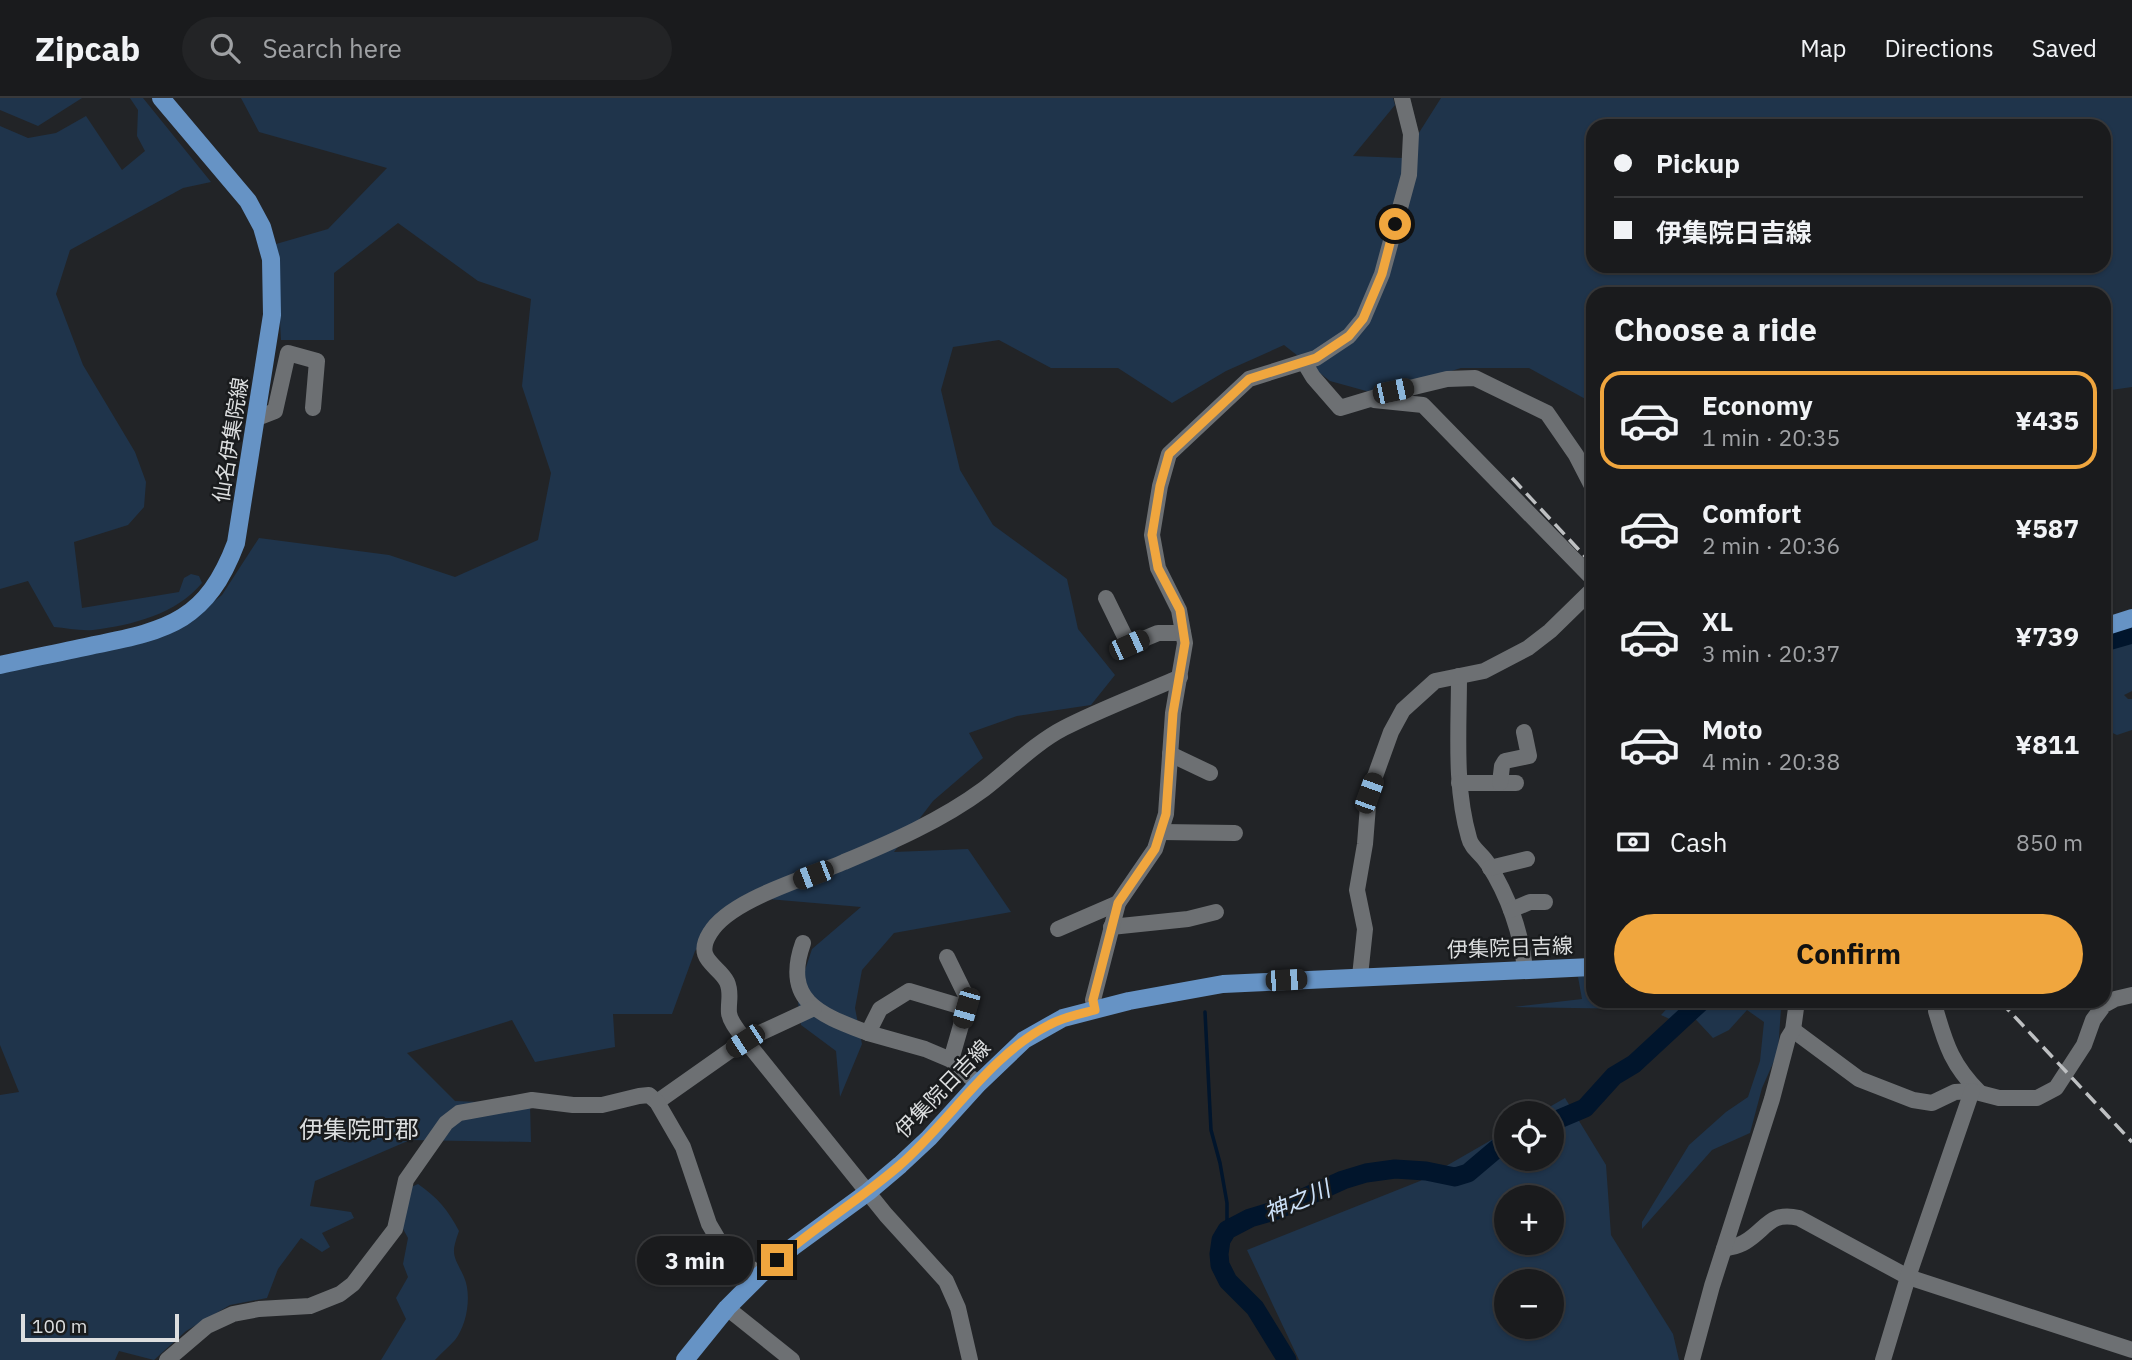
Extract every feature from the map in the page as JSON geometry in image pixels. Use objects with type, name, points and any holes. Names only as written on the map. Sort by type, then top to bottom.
[{"type":"main road","name":"仙名伊集院線","points":[[0,665],[141,636],[179,621],[202,602],[222,577],[236,543],[272,315],[273,277],[268,243],[248,201],[160,98]]},
{"type":"main road","points":[[2111,624],[2132,618]]},
{"type":"main road","name":"伊集院日吉線","points":[[685,1360],[727,1308],[760,1275],[794,1246],[868,1192],[929,1138],[978,1084],[1024,1041],[1063,1018],[1151,996],[1223,984],[1586,967]]},
{"type":"street","points":[[1095,1010],[1093,1000],[1118,903],[1155,849],[1166,814],[1173,713],[1185,643],[1180,610],[1158,568],[1152,535],[1160,486],[1169,454],[1249,379],[1304,362],[1333,348],[1349,336],[1363,319],[1382,274],[1409,175],[1411,134],[1402,98]]},
{"type":"street","points":[[257,418],[275,411],[288,353],[317,360],[313,408]]},
{"type":"street","points":[[1304,362],[1313,377],[1340,408],[1447,379],[1475,378],[1547,413],[1586,474]]},
{"type":"street","points":[[1368,399],[1423,405],[1586,572]]},
{"type":"street","points":[[1360,976],[1365,929],[1357,890],[1365,844],[1369,793],[1391,732],[1403,710],[1434,681],[1484,671],[1528,648],[1586,596]]},
{"type":"street","points":[[1106,598],[1129,645],[1158,633],[1183,633]]},
{"type":"street","points":[[1459,676],[1459,783],[1469,841],[1490,868],[1511,910],[1524,955],[1525,971]]},
{"type":"street","points":[[970,1360],[958,1308],[946,1281],[886,1215],[745,1041],[729,1015],[731,997],[727,981],[705,956],[705,945],[710,932],[729,914],[769,892],[865,853],[940,818],[984,789],[1063,729],[1181,677]]},
{"type":"street","points":[[1459,783],[1508,783],[1502,766],[1505,761],[1529,756],[1524,732]]},
{"type":"street","points":[[1170,754],[1210,773]]},
{"type":"street","points":[[1162,832],[1235,833]]},
{"type":"street","points":[[1490,868],[1527,859]]},
{"type":"street","points":[[1511,910],[1530,902],[1545,902]]},
{"type":"street","points":[[1058,929],[1118,903]]},
{"type":"street","points":[[1111,927],[1188,919],[1216,912]]},
{"type":"street","points":[[803,943],[797,972],[800,991],[814,1008],[868,1033],[925,1049],[951,1060],[978,1084]]},
{"type":"street","points":[[947,957],[968,1000],[951,1060]]},
{"type":"street","points":[[868,1033],[880,1009],[909,991],[966,1008]]},
{"type":"street","points":[[2111,1001],[2132,995]]},
{"type":"street","points":[[657,1101],[745,1041],[814,1008]]},
{"type":"street","points":[[1692,1360],[1788,1038],[1793,1030],[1796,1008]]},
{"type":"street","points":[[1793,1030],[1859,1079],[1890,1093],[1932,1103],[1955,1092],[1975,1091],[1999,1097],[2036,1098],[2056,1088],[2084,1045],[2093,1020],[2102,1008]]},
{"type":"street","points":[[1936,1011],[1948,1052],[1975,1091]]},
{"type":"street","points":[[1883,1360],[1908,1278],[1975,1091]]},
{"type":"street","points":[[167,1360],[207,1326],[233,1314],[259,1309],[310,1306],[340,1294],[353,1284],[395,1229],[406,1180],[446,1123],[459,1113],[532,1100],[602,1105],[649,1095],[657,1101],[683,1147],[709,1224],[719,1241],[760,1275]]},
{"type":"street","points":[[1724,1249],[1745,1242],[1771,1219],[1791,1216],[1908,1278],[2132,1350]]},
{"type":"street","points":[[727,1308],[792,1360]]},
{"type":"shaded area","points":[[0,98],[82,98],[38,126],[0,110]]},
{"type":"shaded area","points":[[130,98],[143,98],[211,182],[183,188],[70,250],[56,294],[83,365],[135,452],[146,482],[144,507],[128,525],[74,542],[82,608],[179,592],[184,578],[191,574],[199,576],[202,583],[180,603],[153,616],[123,625],[78,630],[54,627],[28,581],[0,589],[0,126],[28,138],[56,133],[86,116],[122,170],[145,151],[137,136],[138,110]]},
{"type":"shaded area","points":[[241,98],[1393,98],[1395,105],[1353,156],[1403,158],[1441,98],[2132,98],[2132,387],[2111,390],[2111,287],[1586,287],[1586,399],[1529,368],[1461,368],[1377,394],[1330,381],[1284,345],[1226,371],[1172,403],[1118,368],[1051,368],[999,340],[953,347],[941,390],[960,470],[993,525],[1067,579],[1078,629],[1115,675],[1091,705],[1017,716],[969,733],[983,758],[933,801],[894,852],[968,849],[1011,912],[894,933],[862,970],[855,1008],[862,1044],[840,1097],[836,1051],[801,1025],[797,994],[812,949],[861,907],[743,897],[695,951],[672,1014],[613,1014],[615,1047],[535,1062],[512,1020],[407,1053],[455,1101],[530,1104],[531,1142],[410,1140],[315,1181],[310,1206],[351,1212],[354,1218],[322,1233],[330,1247],[322,1252],[301,1238],[278,1269],[267,1298],[230,1305],[186,1331],[154,1360],[119,1351],[115,1360],[0,1360],[0,1095],[19,1092],[0,1045],[0,672],[189,621],[222,595],[259,538],[389,555],[455,577],[538,540],[551,473],[522,386],[531,299],[478,281],[398,223],[334,273],[334,340],[281,340],[276,244],[328,229],[387,168],[259,132]]},
{"type":"shaded area","points":[[2132,643],[2132,691],[2124,695],[2132,699],[2132,730],[2117,735],[2111,732],[2111,648]]},
{"type":"shaded area","points":[[1586,976],[1586,1008],[1641,1008],[1640,1009],[1514,1007],[1582,999],[1578,977]]},
{"type":"shaded area","points":[[1668,1008],[1781,1008],[1778,1052],[1762,1088],[1750,1133],[1712,1150],[1642,1229],[1642,1222],[1689,1145],[1726,1112],[1748,1097],[1760,1061],[1764,1022],[1747,1010],[1729,1030],[1713,1038],[1686,1009],[1674,1021],[1661,1015]]},
{"type":"shaded area","points":[[1565,1098],[1606,1165],[1611,1235],[1673,1334],[1679,1360],[1299,1360],[1247,1250],[1420,1181],[1494,1138],[1494,1171],[1564,1171],[1564,1101],[1560,1101]]},
{"type":"shaded area","points":[[418,1184],[442,1204],[459,1231],[454,1251],[468,1292],[465,1318],[455,1340],[435,1360],[381,1360],[406,1319],[396,1298],[408,1277],[403,1264],[408,1238],[402,1227],[409,1188]]},
{"type":"waterway","name":"神之川","points":[[2111,640],[2132,634]]},
{"type":"waterway","name":"神之川","points":[[1564,1117],[1585,1108],[1614,1076],[1634,1064],[1694,1008]]},
{"type":"waterway","points":[[1205,1012],[1211,1130],[1227,1203],[1227,1230]]},
{"type":"waterway","name":"神之川","points":[[1287,1360],[1255,1308],[1228,1281],[1220,1265],[1221,1240],[1227,1230],[1250,1218],[1277,1210],[1343,1180],[1366,1173],[1395,1169],[1426,1171],[1455,1177],[1468,1173],[1494,1151]]},
{"type":"railway","points":[[1512,478],[1586,558]]},
{"type":"railway","points":[[2007,1008],[2132,1142]]},
{"type":"district","name":"伊集院町郡","points":[[359,1130]]},
{"type":"route","points":[[777,1260],[900,1165],[1001,1061],[1024,1041],[1063,1018],[1095,1010],[1093,1000],[1118,903],[1155,849],[1166,814],[1173,713],[1185,643],[1180,610],[1158,568],[1152,535],[1160,486],[1169,454],[1249,379],[1316,358],[1349,336],[1363,319],[1382,274],[1395,224]]}]
